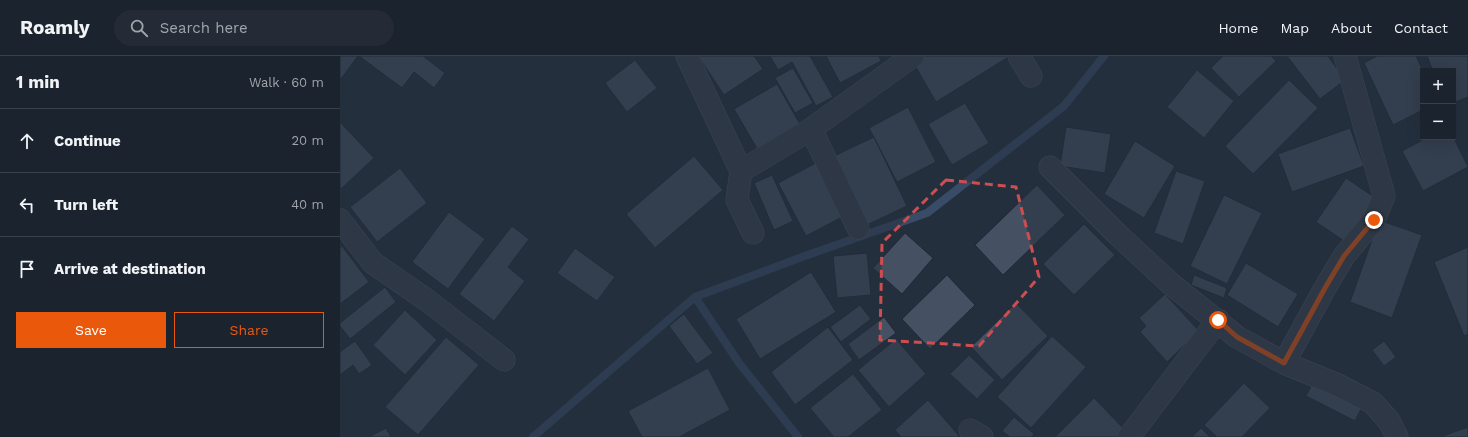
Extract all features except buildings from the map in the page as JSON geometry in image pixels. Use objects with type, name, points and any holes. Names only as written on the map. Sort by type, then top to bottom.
[{"type":"street","points":[[687,56],[741,171],[737,200],[753,233]]},
{"type":"street","points":[[741,171],[811,128],[913,56]]},
{"type":"street","points":[[1019,56],[1031,76]]},
{"type":"street","points":[[1284,363],[1340,262],[1374,220],[1384,196],[1345,56]]},
{"type":"street","points":[[811,128],[858,228]]},
{"type":"street","points":[[1050,167],[1116,233],[1172,284],[1237,337],[1284,363],[1338,385],[1374,403],[1389,421],[1398,437]]},
{"type":"street","points":[[340,220],[373,263],[428,301],[504,360]]},
{"type":"street","points":[[1129,437],[1218,320]]},
{"type":"highlighted area","points":[[946,180],[1016,187],[1039,277],[979,346],[880,340],[882,243]]},
{"type":"waterway","points":[[533,437],[695,297],[927,213],[1064,106],[1104,56]]},
{"type":"waterway","points":[[695,297],[739,363],[798,437]]},
{"type":"route","points":[[1218,320],[1237,337],[1284,363],[1344,256],[1374,220]]}]
